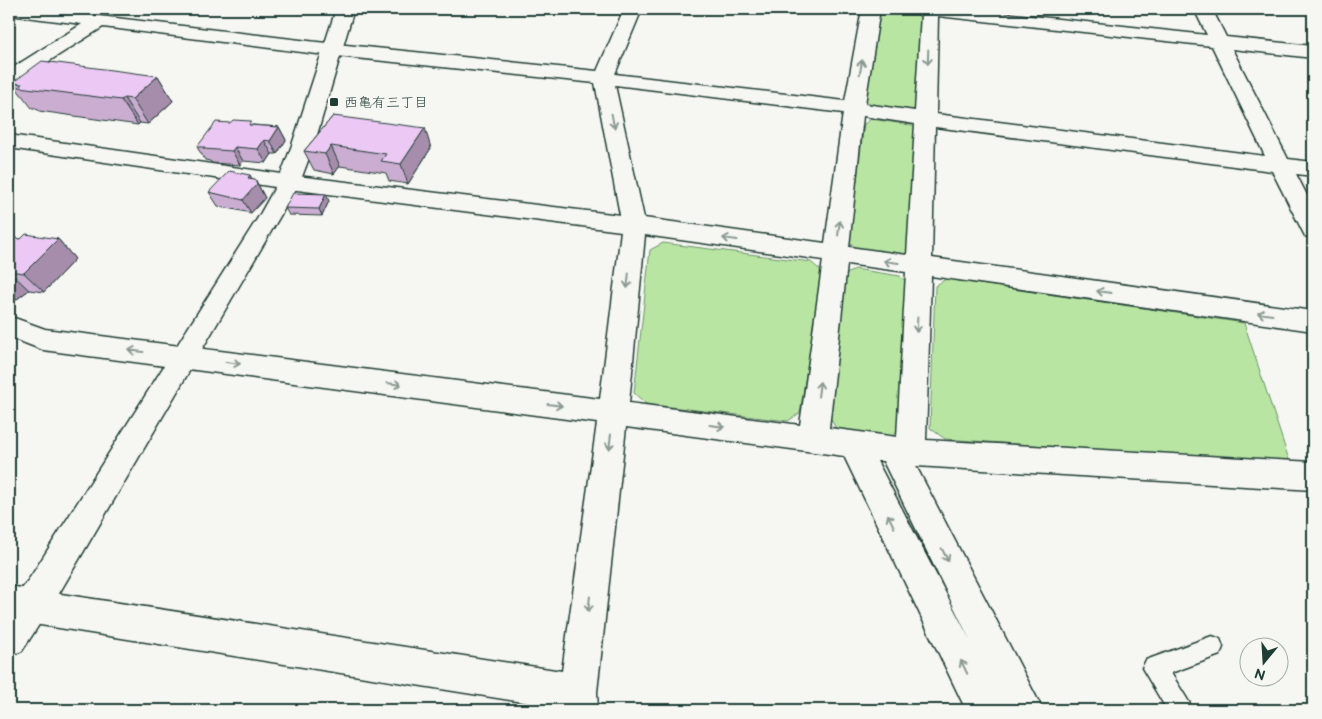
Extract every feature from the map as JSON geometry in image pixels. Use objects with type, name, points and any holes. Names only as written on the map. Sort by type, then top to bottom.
[{"type":"street","points":[[9,638],[19,605],[185,357],[270,218],[288,182],[303,145],[331,49],[345,9]]},
{"type":"street","points":[[19,605],[578,701],[614,413],[634,225],[604,78],[633,9]]},
{"type":"street","points":[[813,438],[854,108],[871,9]]},
{"type":"street","points":[[1024,710],[901,450],[920,266],[926,119],[927,9],[1313,52]]},
{"type":"street","points":[[1203,9],[1313,230]]},
{"type":"street","points":[[9,10],[98,22],[604,78],[854,108],[1313,169]]},
{"type":"street","points":[[9,78],[98,22]]},
{"type":"street","points":[[9,142],[288,182],[634,225],[1313,321]]},
{"type":"street","points":[[9,326],[42,339],[901,450],[1313,476]]},
{"type":"street","points":[[852,443],[986,710]]},
{"type":"lane","points":[[1181,710],[1154,668],[1212,647]]},
{"type":"green space","points":[[885,10],[916,14],[924,20],[920,108],[914,110],[884,109],[865,100],[878,12]]},
{"type":"green space","points":[[871,119],[911,125],[920,132],[913,249],[903,257],[857,249],[849,241],[864,124]]},
{"type":"green space","points":[[663,243],[811,262],[822,272],[800,413],[788,421],[646,404],[634,393],[650,250]]},
{"type":"green space","points":[[855,269],[900,276],[910,286],[902,427],[892,436],[836,429],[829,415],[845,275]]},
{"type":"green space","points":[[946,279],[1244,323],[1290,463],[945,439],[930,428],[935,286]]},
{"type":"building","points":[[42,61],[158,76],[132,99],[124,98],[121,100],[19,87],[22,84],[12,83]]},
{"type":"building","points":[[333,116],[425,128],[401,164],[381,161],[386,154],[331,146],[325,154],[304,151]]},
{"type":"building","points":[[233,120],[251,121],[249,125],[279,127],[270,141],[264,140],[258,149],[235,147],[232,151],[197,147],[216,122],[230,123]]},
{"type":"building","points":[[229,171],[250,175],[248,178],[255,179],[257,184],[243,200],[209,192]]},
{"type":"building","points":[[293,193],[326,194],[319,209],[285,208]]},
{"type":"building","points":[[26,234],[58,239],[24,273],[9,271],[9,237],[21,239]]},
{"type":"place","name":"西亀有三丁目","points":[[334,102]]}]
